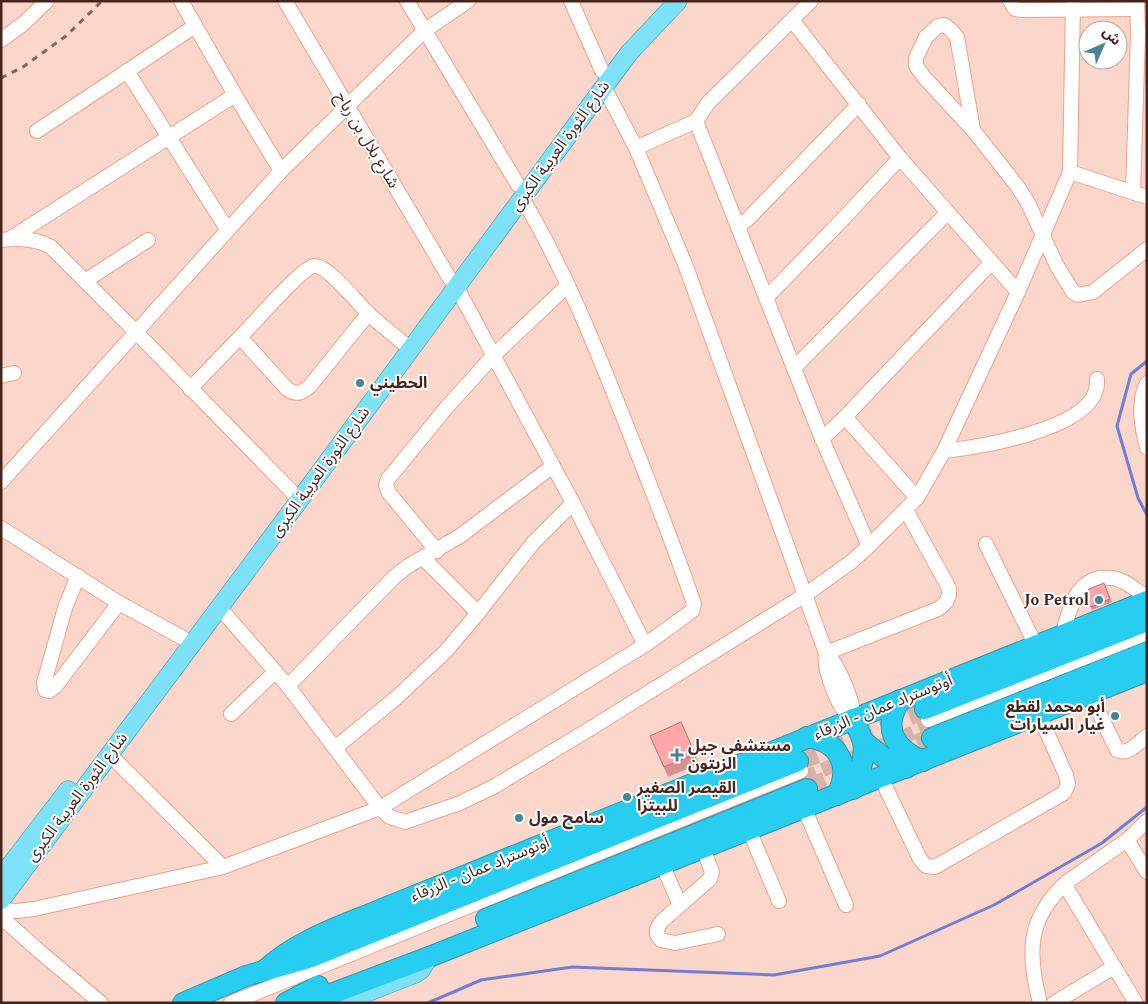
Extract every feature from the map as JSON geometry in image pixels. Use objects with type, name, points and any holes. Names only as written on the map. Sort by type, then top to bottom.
[{"type":"highway","name":"أوتوستراد عمان - الزرقاء","points":[[265,970],[275,960],[293,948],[364,916],[1147,601]]},
{"type":"highway","name":"أوتوستراد عمان - الزرقاء","points":[[928,724],[1147,621]]},
{"type":"highway","points":[[928,724],[1147,652]]},
{"type":"highway","name":"أوتوستراد عمان - الزرقاء","points":[[183,1003],[246,976],[309,958],[803,782],[845,792],[1147,671]]},
{"type":"highway","points":[[900,700],[893,715],[892,732],[896,743],[914,765]]},
{"type":"highway","points":[[853,719],[863,741],[883,757],[914,765]]},
{"type":"highway","points":[[807,737],[829,744],[837,752],[842,762],[844,773],[842,785],[845,792]]},
{"type":"highway","points":[[845,792],[861,766],[863,741]]},
{"type":"highway","name":"أوتوستراد عمان - الزرقاء","points":[[307,1003],[749,830],[803,782]]},
{"type":"highway","name":"أوتوستراد عمان - الزرقاء","points":[[286,1003],[328,982],[803,782]]},
{"type":"main road","name":"شارع الثورة العربية الكبرى","points":[[1,877],[183,638],[295,498],[635,34],[666,1]]},
{"type":"main road","name":"شارع الثورة العربية الكبرى","points":[[603,79],[678,1]]},
{"type":"main road","name":"شارع الثورة العربية الكبرى","points":[[1,900],[219,607],[403,343],[453,282]]},
{"type":"main road","points":[[340,1003],[370,997],[415,974],[426,964],[429,956]]},
{"type":"street","points":[[1,40],[24,24],[33,6],[48,1]]},
{"type":"street","points":[[181,1],[194,26],[281,170]]},
{"type":"street","name":"شارع بلال بن رباح","points":[[285,1],[453,282],[573,503],[645,645]]},
{"type":"street","points":[[1,910],[34,909],[223,868],[380,808],[645,645],[689,614],[694,604],[674,546],[589,330],[568,285],[520,191],[408,1]]},
{"type":"street","points":[[1,482],[281,170],[424,31],[468,1]]},
{"type":"street","points":[[571,1],[603,79],[636,148],[699,299],[826,653],[835,664],[851,701],[854,710],[853,719]]},
{"type":"street","points":[[636,148],[696,121],[708,103],[811,1]]},
{"type":"street","points":[[1010,1],[1015,9],[1020,10],[1073,6],[1137,5],[1142,38],[1133,192]]},
{"type":"street","points":[[219,607],[288,686],[380,808],[390,817],[405,822],[460,803],[495,786],[593,728],[805,594],[851,562],[870,546],[917,498],[944,451],[1018,292],[1070,172],[1073,6]]},
{"type":"street","points":[[792,20],[900,158],[1018,292]]},
{"type":"street","points":[[37,131],[194,26]]},
{"type":"street","points":[[973,130],[956,37],[950,29],[938,26],[926,37],[916,58],[916,66],[973,130],[1018,187],[1070,289],[1078,295],[1093,292],[1147,249]]},
{"type":"street","points":[[127,71],[227,229]]},
{"type":"street","points":[[6,239],[235,95]]},
{"type":"street","points":[[738,226],[747,220],[859,104]]},
{"type":"street","points":[[696,121],[822,439],[870,546]]},
{"type":"street","points":[[766,298],[900,158]]},
{"type":"street","points":[[1070,172],[1147,197]]},
{"type":"street","points":[[794,368],[947,213]]},
{"type":"street","points":[[6,239],[27,239],[46,244],[136,332],[295,498]]},
{"type":"street","points":[[85,281],[148,240]]},
{"type":"street","points":[[822,439],[991,263]]},
{"type":"street","points":[[190,389],[302,274],[315,266],[319,266],[329,273],[368,314],[403,343]]},
{"type":"street","points":[[437,551],[390,494],[386,485],[400,464],[448,406],[493,356],[568,285]]},
{"type":"street","points":[[240,338],[287,389],[296,394],[301,393],[310,386],[368,314]]},
{"type":"street","points":[[944,451],[1001,442],[1058,424],[1074,415],[1088,403],[1096,390],[1097,379]]},
{"type":"street","points":[[1147,383],[1141,407],[1142,431],[1147,448]]},
{"type":"street","points":[[845,417],[917,498]]},
{"type":"street","points":[[1,462],[16,466]]},
{"type":"street","points":[[288,686],[382,587],[401,571],[437,551],[489,516],[553,466]]},
{"type":"street","points":[[335,748],[396,698],[439,658],[478,613],[533,543],[573,503]]},
{"type":"street","points":[[826,653],[938,608],[948,600],[949,588],[906,510]]},
{"type":"street","points":[[1,528],[119,603],[183,638]]},
{"type":"street","points":[[986,544],[1036,646]]},
{"type":"street","points":[[423,558],[478,613]]},
{"type":"street","points":[[78,576],[61,619],[44,684],[45,690],[50,691],[55,687],[119,603]]},
{"type":"street","points":[[1062,636],[1072,601],[1082,587],[1090,582],[1107,578],[1116,579],[1125,582],[1147,597]]},
{"type":"street","points":[[928,724],[1147,632]]},
{"type":"street","points":[[928,724],[1147,640]]},
{"type":"street","points":[[231,714],[275,672]]},
{"type":"street","points":[[1090,694],[1117,750],[1120,752],[1128,751],[1147,736]]},
{"type":"street","points":[[881,778],[920,859],[926,866],[935,867],[1064,793],[1068,784],[1066,776],[1039,715]]},
{"type":"street","points":[[109,754],[223,868]]},
{"type":"street","points":[[803,782],[846,905]]},
{"type":"street","points":[[231,1003],[803,782]]},
{"type":"street","points":[[247,1003],[803,782]]},
{"type":"street","points":[[1040,1003],[1032,964],[1032,938],[1047,905],[1056,892],[1067,882],[1127,840],[1147,821]]},
{"type":"street","points":[[749,830],[779,901]]},
{"type":"street","points":[[1127,840],[1147,872]]},
{"type":"street","points":[[703,848],[711,868],[711,876],[659,925],[656,933],[665,942],[681,943],[718,934]]},
{"type":"street","points":[[662,864],[680,905]]},
{"type":"street","points":[[1067,882],[1068,890],[1136,1003]]},
{"type":"street","points":[[1,917],[100,1003]]},
{"type":"street","points":[[1054,1003],[1114,968]]},
{"type":"building","name":"Jo Petrol","points":[[1104,583],[1110,599],[1091,607],[1085,593],[1089,589]]},
{"type":"building","name":"مستشفى جيل الزيتون","points":[[681,722],[695,754],[664,767],[650,736]]},
{"type":"waterway","points":[[1147,361],[1131,374],[1117,426],[1138,498],[1147,515]]},
{"type":"waterway","points":[[428,1003],[481,980],[572,967],[774,975],[880,956],[994,905],[1102,843],[1147,807]]},
{"type":"tunnel","points":[[798,761],[925,709]]},
{"type":"tunnel","points":[[803,778],[929,726]]},
{"type":"tunnel","points":[[890,756],[932,738]]},
{"type":"tunnel","points":[[807,789],[856,769]]},
{"type":"railway","points":[[1,78],[23,67],[66,36],[102,1]]},
{"type":"place","name":"الحطيني","points":[[360,383]]},
{"type":"place","name":"Jo Petrol","points":[[1099,600]]},
{"type":"place","name":"أبو محمد لقطع غيار السيارات","points":[[1115,716]]},
{"type":"place","name":"مستشفى جيل الزيتون","points":[[677,755]]},
{"type":"place","name":"القيصر الصغير للبيتزا","points":[[627,797]]},
{"type":"place","name":"سامح مول","points":[[519,818]]}]
